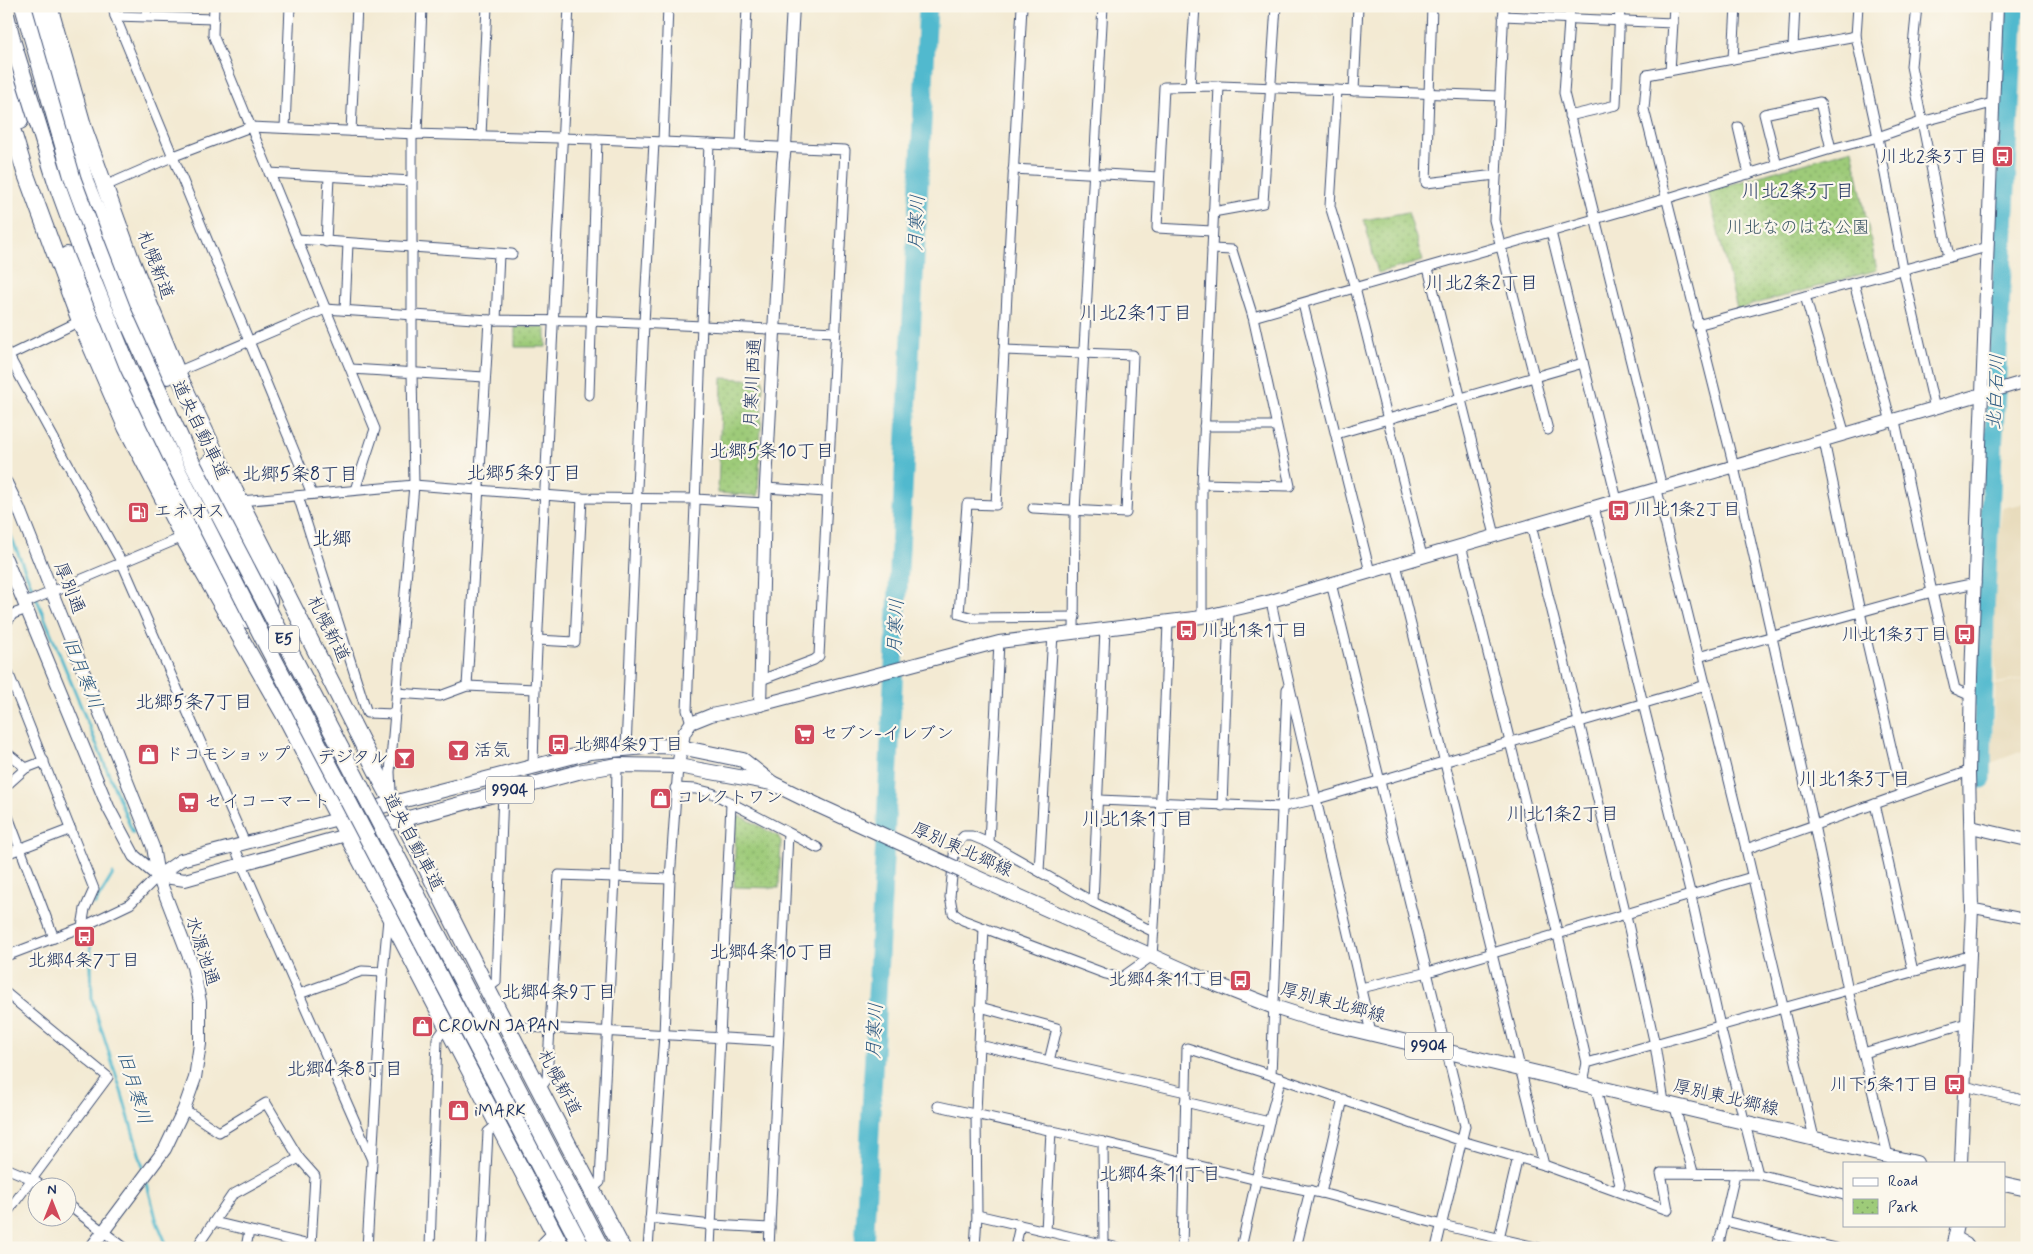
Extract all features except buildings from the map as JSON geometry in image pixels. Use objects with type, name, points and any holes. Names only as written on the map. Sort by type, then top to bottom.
[{"type":"highway","name":"道央自動車道","points":[[23,6],[73,180],[123,311],[189,456],[602,1248]]},
{"type":"highway","points":[[36,6],[86,184],[146,330],[257,564],[278,629]]},
{"type":"highway","name":"札幌新道","points":[[49,6],[84,130],[132,262],[177,372],[214,450],[487,989],[622,1248]]},
{"type":"highway","name":"E5","points":[[6,15],[56,182],[128,367],[175,465],[267,646],[582,1248]]},
{"type":"highway","points":[[6,75],[36,175],[71,267],[124,391],[176,501],[230,594],[267,646]]},
{"type":"highway","points":[[6,109],[25,172],[80,321],[126,427],[183,537],[289,723],[562,1248]]},
{"type":"main road","name":"厚別東北郷線","points":[[338,819],[393,802],[590,752],[680,747],[743,760],[772,783],[817,805],[1203,979],[1274,1007],[1318,1021],[1912,1162]]},
{"type":"main road","name":"厚別東北郷線","points":[[346,835],[578,772],[617,765],[678,766],[772,783]]},
{"type":"main road","points":[[2006,1184],[2027,1189]]},
{"type":"street","points":[[113,6],[115,16],[312,494]]},
{"type":"street","points":[[146,16],[147,6]]},
{"type":"street","points":[[214,6],[212,35],[375,429],[354,490]]},
{"type":"street","points":[[285,128],[290,6]]},
{"type":"street","points":[[351,131],[357,6]]},
{"type":"street","points":[[412,134],[417,134],[422,6]]},
{"type":"street","points":[[481,136],[486,6]]},
{"type":"street","points":[[533,767],[537,640],[564,138],[569,6]]},
{"type":"street","points":[[626,749],[644,323],[668,6]]},
{"type":"street","points":[[741,145],[747,6]]},
{"type":"street","name":"月寒川西通","points":[[760,704],[765,503],[782,162],[785,147],[793,6]]},
{"type":"street","points":[[1022,6],[996,505],[967,504],[959,614],[974,618],[1075,617]]},
{"type":"street","points":[[1074,632],[1075,510],[1103,6]]},
{"type":"street","points":[[1190,86],[1195,6]]},
{"type":"street","points":[[1213,212],[1263,203],[1276,6]]},
{"type":"street","points":[[1354,91],[1358,6]]},
{"type":"street","points":[[1432,6],[1426,184],[1496,175]]},
{"type":"street","points":[[1570,6],[1564,93],[1596,218],[1698,657],[1746,849],[1814,1138]]},
{"type":"street","points":[[1570,116],[1616,106],[1620,6]]},
{"type":"street","points":[[1670,71],[1674,6]]},
{"type":"street","points":[[1733,59],[1736,6]]},
{"type":"street","points":[[1793,48],[1795,6]]},
{"type":"street","points":[[1858,6],[1856,36],[1878,137],[1903,269],[1935,409]]},
{"type":"street","points":[[1917,6],[1911,66],[1949,257]]},
{"type":"street","points":[[1961,1162],[1972,908],[1969,770],[1971,696],[1985,394],[1987,247],[1997,6]]},
{"type":"street","points":[[1548,430],[1494,220],[1504,11],[1569,19],[1672,23]]},
{"type":"street","points":[[115,16],[214,19]]},
{"type":"street","points":[[1856,36],[1647,75],[1644,109],[1668,198],[1697,325],[1734,467],[1814,825],[1848,990],[1888,1156]]},
{"type":"street","points":[[1202,617],[1202,484],[1219,86]]},
{"type":"street","points":[[1212,231],[1156,228],[1164,87],[1219,86],[1499,96]]},
{"type":"street","points":[[1337,90],[1330,206],[1355,288],[1422,556]]},
{"type":"street","points":[[1777,166],[1764,114],[1820,102],[1831,149]]},
{"type":"street","points":[[1253,317],[1428,268],[1501,245],[1878,137],[1921,122],[1992,103]]},
{"type":"street","points":[[1738,127],[1749,174]]},
{"type":"street","points":[[105,186],[174,156],[250,128],[598,139],[845,150],[819,656],[814,660],[761,680]]},
{"type":"street","points":[[393,802],[390,782],[414,485],[412,134]]},
{"type":"street","points":[[589,395],[598,139]]},
{"type":"street","points":[[691,723],[687,710],[709,144]]},
{"type":"street","points":[[1013,169],[1159,177]]},
{"type":"street","points":[[269,173],[412,181]]},
{"type":"street","points":[[326,242],[329,176]]},
{"type":"street","points":[[1551,232],[1617,500]]},
{"type":"street","points":[[297,239],[512,254]]},
{"type":"street","points":[[345,310],[348,243]]},
{"type":"street","points":[[1697,325],[1987,247]]},
{"type":"street","points":[[1202,484],[1290,486],[1253,317],[1232,250],[1212,249]]},
{"type":"street","points":[[467,686],[484,377],[499,254]]},
{"type":"street","points":[[1428,268],[1495,535]]},
{"type":"street","points":[[1854,282],[1893,421],[1955,690],[1971,696]]},
{"type":"street","points":[[1806,296],[1844,435]]},
{"type":"street","points":[[1303,304],[1370,572]]},
{"type":"street","points":[[177,372],[325,309],[492,320],[591,321],[836,332]]},
{"type":"street","points":[[80,321],[7,354],[122,563],[239,844],[241,864],[372,1160]]},
{"type":"street","points":[[1004,350],[1133,355],[1126,513],[1033,508]]},
{"type":"street","points":[[1336,434],[1461,400],[1583,363]]},
{"type":"street","points":[[351,369],[484,377]]},
{"type":"street","points":[[648,1248],[664,1035],[675,788],[680,747],[684,733],[691,723],[711,715],[999,642],[1202,617],[1271,601],[2027,381]]},
{"type":"street","points":[[1204,426],[1276,426]]},
{"type":"street","points":[[1824,441],[1860,612],[1902,794]]},
{"type":"street","name":"厚別通","points":[[6,482],[47,593],[153,847],[158,876]]},
{"type":"street","points":[[241,501],[414,485],[582,498],[695,499],[765,503]]},
{"type":"street","points":[[766,488],[826,492]]},
{"type":"street","points":[[298,496],[367,713],[395,714]]},
{"type":"street","points":[[537,640],[575,642],[582,498]]},
{"type":"street","points":[[1594,507],[1691,896],[1720,1026],[1758,1174]]},
{"type":"street","points":[[1531,525],[1580,722],[1669,1103],[1692,1172]]},
{"type":"street","points":[[6,623],[14,614],[47,593],[183,537]]},
{"type":"street","points":[[1461,545],[1558,935],[1587,1063],[1589,1084],[1620,1185],[1616,1190]]},
{"type":"street","points":[[6,559],[28,604],[108,807],[134,856],[158,876],[185,880],[346,835]]},
{"type":"street","points":[[1396,564],[1491,953],[1522,1069],[1544,1165]]},
{"type":"street","points":[[1331,583],[1466,1126],[1436,1248]]},
{"type":"street","points":[[1698,657],[1932,592],[1976,583]]},
{"type":"street","points":[[1271,601],[1287,679],[1371,1033]]},
{"type":"street","points":[[1222,806],[1228,611]]},
{"type":"street","points":[[1154,932],[1093,902],[972,836],[964,836],[955,845],[950,897],[953,912],[963,920],[1121,978],[1152,956],[1154,932],[1162,803],[1168,622]]},
{"type":"street","points":[[1093,902],[1104,629]]},
{"type":"street","points":[[1039,871],[1053,634]]},
{"type":"street","points":[[989,844],[999,642]]},
{"type":"street","points":[[6,667],[94,889],[85,909],[82,927]]},
{"type":"street","points":[[1271,1075],[1287,679]]},
{"type":"street","points":[[1098,800],[1281,807],[1317,799],[1444,760],[1706,685]]},
{"type":"street","points":[[396,693],[440,696],[467,686],[535,689]]},
{"type":"street","points":[[6,752],[26,768]]},
{"type":"street","points":[[6,786],[26,768],[44,761]]},
{"type":"street","points":[[592,1190],[600,1182],[609,1032],[616,877],[617,765]]},
{"type":"street","points":[[1746,849],[1969,770]]},
{"type":"street","points":[[675,788],[712,792],[731,804],[818,848]]},
{"type":"street","points":[[487,989],[496,982],[503,792]]},
{"type":"street","points":[[710,1248],[731,804]]},
{"type":"street","points":[[1875,804],[1914,971]]},
{"type":"street","points":[[6,810],[54,938]]},
{"type":"street","points":[[6,956],[82,927],[130,904],[158,876],[180,860],[338,819]]},
{"type":"street","points":[[1971,827],[2027,840]]},
{"type":"street","points":[[6,854],[71,829]]},
{"type":"street","points":[[769,1248],[788,833]]},
{"type":"street","points":[[540,1090],[547,1079],[560,875],[670,879]]},
{"type":"street","name":"水源池通","points":[[91,1248],[165,1149],[184,1109],[195,1078],[200,1044],[200,1002],[193,967],[158,876]]},
{"type":"street","points":[[1361,988],[1428,972],[1752,877]]},
{"type":"street","points":[[1972,908],[2027,919]]},
{"type":"street","points":[[367,1248],[383,972],[389,914]]},
{"type":"street","points":[[974,1248],[978,1045],[984,928]]},
{"type":"street","points":[[1587,1063],[1969,956]]},
{"type":"street","points":[[299,994],[362,971],[383,972]]},
{"type":"street","points":[[6,993],[108,1077],[34,1176]]},
{"type":"street","points":[[980,1007],[1057,1028],[1049,1061]]},
{"type":"street","points":[[1863,1053],[1967,1023]]},
{"type":"street","points":[[430,1248],[437,1039],[446,1027]]},
{"type":"street","points":[[528,1027],[778,1041]]},
{"type":"street","points":[[978,1045],[1186,1092]]},
{"type":"street","points":[[1182,1248],[1187,1048],[1281,1078],[1462,1141],[1544,1165],[1668,1210],[1661,1173],[1758,1174],[1843,1195]]},
{"type":"street","points":[[1241,1248],[1258,1180],[1269,1122],[1281,1078]]},
{"type":"street","points":[[1964,1086],[2027,1101]]},
{"type":"street","points":[[1321,1193],[1343,1099]]},
{"type":"street","points":[[1185,1102],[1269,1122]]},
{"type":"street","points":[[184,1109],[219,1132],[266,1103],[299,1158],[316,1176],[311,1245]]},
{"type":"street","points":[[938,1106],[1103,1142],[1258,1180],[1310,1190],[1442,1225],[1540,1248]]},
{"type":"street","points":[[482,1248],[488,1132],[498,1124]]},
{"type":"street","points":[[1046,1231],[1051,1130]]},
{"type":"street","points":[[1103,1142],[1104,1244]]},
{"type":"street","points":[[1499,1238],[1518,1157]]},
{"type":"street","points":[[196,1248],[232,1195],[299,1158]]},
{"type":"street","points":[[6,1168],[28,1177]]},
{"type":"street","points":[[1718,1248],[1736,1174]]},
{"type":"street","points":[[6,1214],[28,1184]]},
{"type":"street","points":[[1296,1248],[1310,1190]]},
{"type":"street","points":[[78,1213],[125,1248]]},
{"type":"street","points":[[976,1215],[1119,1248]]},
{"type":"street","points":[[650,1218],[712,1225],[770,1228]]},
{"type":"street","points":[[214,1222],[322,1248]]},
{"type":"street","points":[[1725,1222],[1836,1248]]},
{"type":"street","points":[[1015,1248],[1020,1225]]},
{"type":"street","points":[[246,1248],[249,1231]]},
{"type":"street","points":[[543,1248],[543,1242],[554,1231]]},
{"type":"street","points":[[1955,1236],[1967,1243],[1971,1248]]},
{"type":"street","points":[[1074,1248],[1076,1238]]},
{"type":"shaded area","points":[[2027,503],[2027,678],[1997,683],[1993,636],[1995,571],[2002,508]]},
{"type":"shaded area","points":[[2027,679],[2027,752],[2022,751],[1991,763],[1996,685]]},
{"type":"green space","points":[[158,6],[206,6],[202,11],[161,8]]},
{"type":"green space","name":"川北なのはな公園","points":[[1852,149],[1877,270],[1737,309],[1708,191]]},
{"type":"green space","points":[[1408,212],[1423,261],[1378,273],[1364,220]]},
{"type":"green space","points":[[515,327],[544,327],[546,329],[546,347],[515,347]]},
{"type":"green space","points":[[722,378],[763,380],[758,496],[718,493]]},
{"type":"green space","points":[[741,816],[778,836],[781,841],[779,888],[734,887],[736,818]]},
{"type":"waterway","name":"月寒川","points":[[864,1248],[928,6]]},
{"type":"waterway","name":"北白石川","points":[[1982,779],[1985,614],[2015,6]]},
{"type":"waterway","name":"旧月寒川","points":[[6,524],[133,833]]},
{"type":"waterway","name":"旧月寒川","points":[[95,904],[113,874]]},
{"type":"waterway","name":"旧月寒川","points":[[90,934],[92,999],[144,1171]]},
{"type":"waterway","name":"旧月寒川","points":[[146,1180],[157,1222],[168,1248]]},
{"type":"place","name":"川北2条3丁目","points":[[2003,157]]},
{"type":"place","name":"川北1条2丁目","points":[[1618,510]]},
{"type":"place","name":"エネオス","points":[[138,512]]},
{"type":"place","name":"川北1条1丁目","points":[[1186,631]]},
{"type":"place","name":"川北1条3丁目","points":[[1964,635]]},
{"type":"place","name":"セブン-イレブン","points":[[804,734]]},
{"type":"place","name":"北郷4条9丁目","points":[[558,745]]},
{"type":"place","name":"活気","points":[[458,751]]},
{"type":"place","name":"ドコモショップ","points":[[149,755]]},
{"type":"place","name":"デジタル","points":[[404,758]]},
{"type":"place","name":"コレクトワン","points":[[660,798]]},
{"type":"place","name":"セイコーマート","points":[[188,802]]},
{"type":"place","name":"北郷4条7丁目","points":[[84,936]]},
{"type":"place","name":"北郷4条11丁目","points":[[1241,980]]},
{"type":"place","name":"CROWN JAPAN","points":[[422,1026]]},
{"type":"place","name":"川下5条1丁目","points":[[1955,1085]]},
{"type":"place","name":"iMARK","points":[[458,1111]]},
{"type":"district","name":"川北2条3丁目","points":[[1798,191]]},
{"type":"district","name":"川北2条2丁目","points":[[1482,283]]},
{"type":"district","name":"川北2条1丁目","points":[[1136,313]]},
{"type":"district","name":"北郷5条10丁目","points":[[772,451]]},
{"type":"district","name":"北郷5条9丁目","points":[[524,473]]},
{"type":"district","name":"北郷5条8丁目","points":[[300,474]]},
{"type":"district","name":"北郷","points":[[332,539]]},
{"type":"district","name":"北郷5条7丁目","points":[[194,702]]},
{"type":"district","name":"川北1条3丁目","points":[[1855,779]]},
{"type":"district","name":"川北1条2丁目","points":[[1563,814]]},
{"type":"district","name":"川北1条1丁目","points":[[1138,819]]},
{"type":"district","name":"北郷4条10丁目","points":[[772,952]]},
{"type":"district","name":"北郷4条9丁目","points":[[559,992]]},
{"type":"district","name":"北郷4条8丁目","points":[[345,1069]]},
{"type":"district","name":"北郷4条11丁目","points":[[1160,1174]]}]
